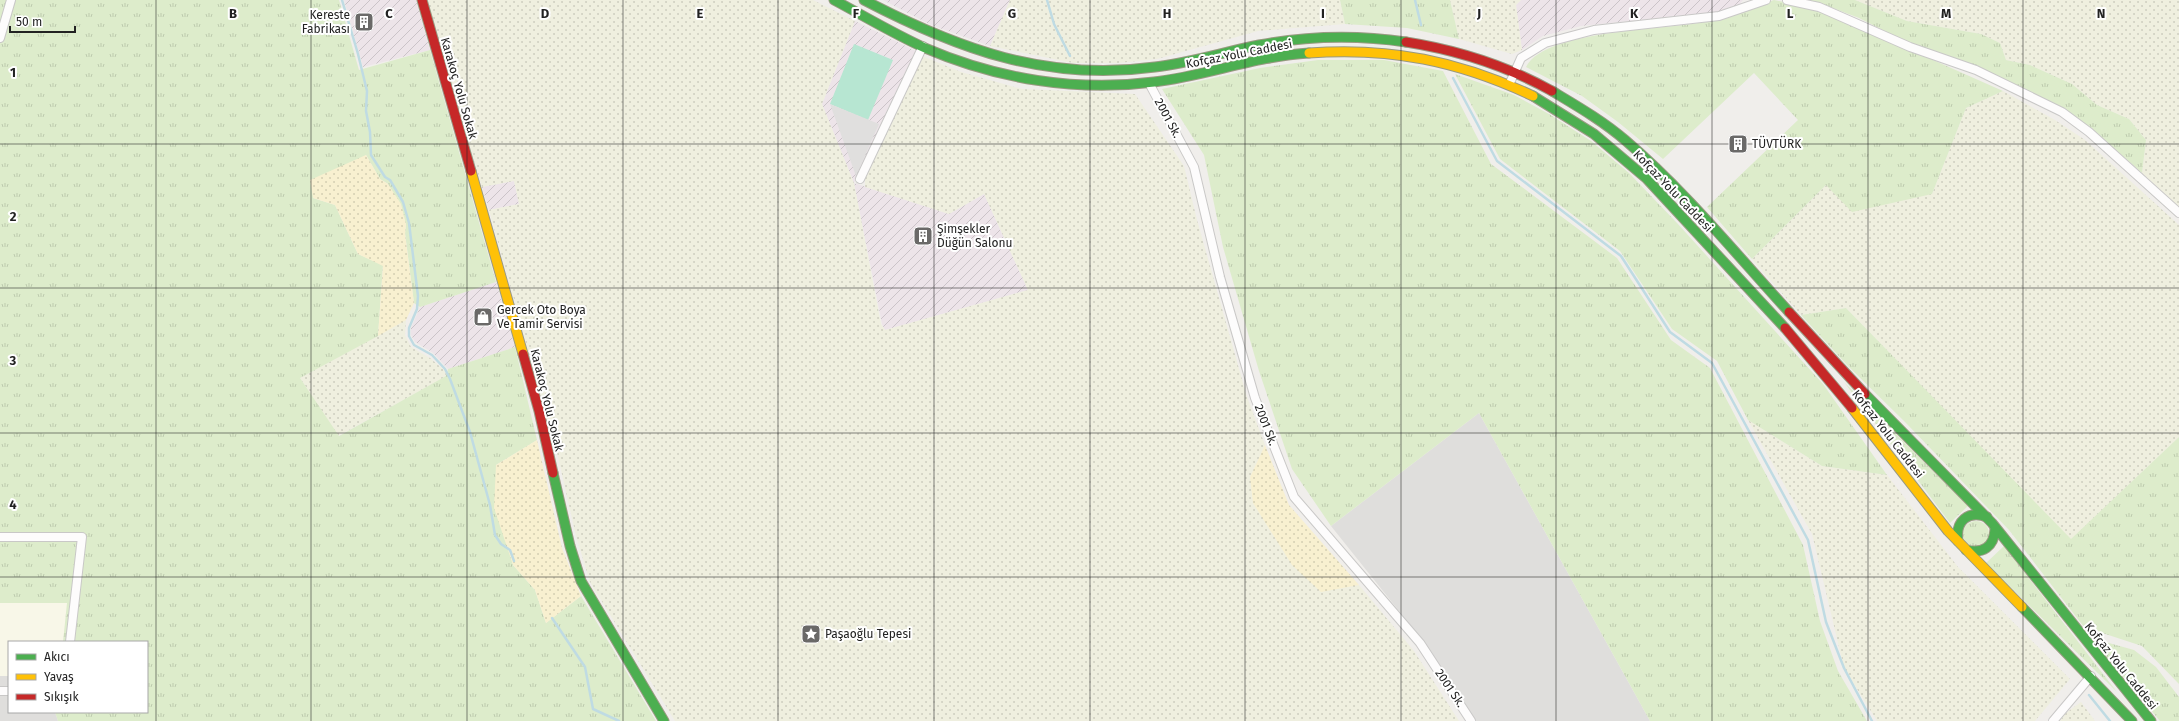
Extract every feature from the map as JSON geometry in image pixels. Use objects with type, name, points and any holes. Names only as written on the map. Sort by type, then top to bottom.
[{"type":"main road","name":"Karakoç Yolu Sokak","points":[[422,0],[539,411],[570,546],[581,581],[664,721]]},
{"type":"main road","name":"Kofçaz Yolu Caddesi","points":[[834,0],[923,46],[978,66],[1037,80],[1079,85],[1149,83],[1201,74],[1271,57],[1326,52],[1357,52],[1409,56],[1475,71],[1551,105],[1575,119],[1612,148],[1656,187],[1818,366],[1966,550],[2091,676],[2132,721]]},
{"type":"main road","name":"Kofçaz Yolu Caddesi","points":[[864,0],[950,42],[996,57],[1049,67],[1072,70],[1134,70],[1167,66],[1275,42],[1305,39],[1362,37],[1417,43],[1444,48],[1514,71],[1578,104],[1605,123],[1647,158],[1842,372],[1988,518],[1995,529],[2151,721]]},
{"type":"main road","points":[[1958,541],[1956,529],[1963,519],[1975,514],[1988,518]]},
{"type":"main road","points":[[1966,550],[1978,552],[1989,547],[1993,542],[1995,529]]},
{"type":"street","points":[[0,38],[11,0]]},
{"type":"street","points":[[1509,85],[1521,58],[1545,43],[1594,30],[1719,16],[1746,3],[1766,0]]},
{"type":"street","points":[[1788,0],[1820,6],[1910,47],[1976,70],[2062,112],[2089,132],[2179,213]]},
{"type":"street","points":[[860,179],[923,46]]},
{"type":"street","name":"2001 Sk.","points":[[1149,83],[1194,167],[1220,276],[1255,398],[1294,497],[1420,643],[1472,721]]},
{"type":"street","points":[[0,537],[82,537],[70,641]]},
{"type":"street","points":[[2053,721],[2091,676]]},
{"type":"shaded area","points":[[344,0],[416,0],[430,50],[363,67]]},
{"type":"shaded area","points":[[883,0],[1010,0],[990,46],[931,25]]},
{"type":"shaded area","points":[[1521,0],[1743,0],[1739,5],[1719,12],[1581,26],[1543,36],[1522,50],[1516,5]]},
{"type":"shaded area","points":[[855,21],[916,51],[854,183],[822,104]]},
{"type":"shaded area","points":[[830,104],[879,124],[856,176]]},
{"type":"shaded area","points":[[514,181],[519,204],[489,210],[482,187]]},
{"type":"shaded area","points":[[854,183],[949,214],[984,194],[1028,290],[885,330],[882,324]]},
{"type":"shaded area","points":[[496,282],[515,347],[448,369],[433,353],[415,342],[411,335],[411,328],[420,307]]},
{"type":"shaded area","points":[[1479,413],[1650,721],[1476,721],[1427,646],[1331,526]]},
{"type":"shaded area","points":[[0,603],[68,603],[63,641],[8,641],[8,676],[0,676]]},
{"type":"shaded area","points":[[0,676],[8,676],[8,713],[55,713],[58,721],[0,721]]},
{"type":"green space","points":[[0,0],[339,0],[359,70],[430,50],[496,282],[420,307],[414,303],[405,233],[406,224],[388,184],[380,179],[366,155],[313,198],[335,205],[358,254],[383,265],[378,336],[300,378],[339,436],[446,376],[448,369],[515,347],[537,440],[496,465],[513,565],[535,590],[546,623],[581,596],[656,721],[58,721],[55,713],[148,713],[148,641],[63,641],[67,603],[0,603]]},
{"type":"green space","points":[[427,0],[813,0],[855,21],[822,104],[854,183],[881,324],[885,330],[1028,290],[984,194],[949,214],[865,187],[865,176],[922,56],[961,72],[1022,89],[1135,94],[1184,166],[1197,220],[1247,397],[1265,445],[1250,477],[1321,591],[1359,585],[1414,651],[1459,721],[675,721],[590,582],[576,536],[558,457],[489,210],[519,204],[514,181],[482,187]]},
{"type":"green space","points":[[1010,0],[1340,0],[1345,24],[1258,31],[1157,59],[1118,63],[1073,63],[990,46]]},
{"type":"green space","points":[[1340,0],[1450,0],[1459,39],[1407,28],[1345,24]]},
{"type":"green space","points":[[1450,0],[1521,0],[1516,5],[1522,50],[1512,54],[1459,39]]},
{"type":"green space","points":[[1774,0],[1818,9],[2003,91],[1966,108],[1932,194],[1852,212],[1826,185],[1752,259],[1707,207],[1798,120],[1754,73],[1663,159],[1618,122],[1582,96],[1526,67],[1539,54],[1559,44],[1585,37],[1615,32],[1700,23],[1719,19]]},
{"type":"green space","points":[[1801,0],[1855,0],[1907,21],[1981,34],[2000,43],[2006,60],[2030,65],[2072,84],[2097,105],[2129,119],[2146,140],[2142,173],[2092,129],[2062,109],[1910,44],[1859,18],[1822,4]]},
{"type":"green space","points":[[1855,0],[2179,0],[2179,207],[2142,173],[2146,140],[2129,119],[2097,105],[2072,84],[2030,65],[2006,60],[2000,43],[1981,34],[1907,21]]},
{"type":"green space","points":[[854,44],[893,60],[868,120],[830,104]]},
{"type":"green space","points":[[1318,60],[1384,60],[1443,71],[1491,164],[1617,258],[1671,340],[1710,368],[1803,545],[1820,621],[1838,671],[1867,721],[1650,721],[1479,413],[1331,526],[1292,469],[1259,371],[1223,247],[1204,155],[1162,89],[1260,68]]},
{"type":"green space","points":[[1455,74],[1514,95],[1549,114],[1591,141],[1629,173],[1677,223],[1823,384],[1887,475],[1822,466],[1748,420],[1717,361],[1672,329],[1620,251],[1500,159]]},
{"type":"green space","points":[[2003,91],[2055,120],[2085,140],[2179,225],[2179,437],[2071,540],[1846,308],[1801,315],[1752,259],[1826,185],[1932,194],[1966,108]]},
{"type":"green space","points":[[1846,308],[2071,539],[2179,437],[2179,684],[2142,646],[2084,627],[2009,530],[1905,422],[1848,366],[1801,315]]},
{"type":"green space","points":[[406,320],[405,335],[411,347],[430,358],[444,370],[447,376],[338,436],[300,378]]},
{"type":"green space","points":[[1844,382],[1968,506],[1950,523]]},
{"type":"green space","points":[[1748,420],[1822,466],[1887,475],[1958,567],[2070,679],[2035,721],[1877,721],[1844,668],[1812,534]]},
{"type":"green space","points":[[1976,521],[1985,525],[1989,534],[1985,543],[1976,547],[1967,543],[1963,534],[1967,525]]},
{"type":"green space","points":[[2004,546],[2117,692],[1986,563]]},
{"type":"green space","points":[[2091,638],[2134,650],[2156,667],[2179,697],[2179,721],[2160,721]]},
{"type":"green space","points":[[2081,702],[2095,721],[2060,721],[2066,713]]},
{"type":"sand","points":[[366,155],[380,179],[388,184],[401,204],[406,224],[405,234],[414,303],[406,320],[378,336],[383,266],[358,254],[335,205],[313,198],[310,180]]},
{"type":"sand","points":[[537,440],[562,548],[581,596],[546,623],[535,590],[513,565],[494,508],[496,465]]},
{"type":"sand","points":[[1265,445],[1289,505],[1359,585],[1321,592],[1292,565],[1253,503],[1250,477]]},
{"type":"waterway","points":[[342,0],[367,91],[366,111],[370,132],[371,155],[385,177],[390,180],[403,202],[409,223],[418,296],[417,309],[409,328],[409,336],[414,345],[432,355],[445,369],[450,379],[470,432],[490,505],[495,535],[501,544],[510,550],[514,561]]},
{"type":"waterway","points":[[1047,0],[1054,24],[1070,56]]},
{"type":"waterway","points":[[1415,0],[1421,25]]},
{"type":"waterway","points":[[1453,78],[1497,161],[1621,256],[1670,332],[1712,363],[1808,540],[1826,622],[1844,668],[1872,721]]},
{"type":"waterway","points":[[552,618],[585,667],[593,709],[619,721]]},
{"type":"waterway","points":[[2089,695],[2110,721]]},
{"type":"traffic: fast","points":[[834,0],[913,43],[952,59],[1009,75],[1066,84],[1125,85],[1154,82],[1270,58],[1309,53]]},
{"type":"traffic: fast","points":[[864,0],[899,18],[969,47],[1004,58],[1077,70],[1115,70],[1155,67],[1194,60],[1259,45],[1314,38],[1370,38],[1406,42]]},
{"type":"traffic: fast","points":[[1552,91],[1608,126],[1647,160],[1710,223],[1789,312]]},
{"type":"traffic: fast","points":[[1533,96],[1594,134],[1646,178],[1785,328]]},
{"type":"traffic: fast","points":[[1865,394],[1992,523],[2151,721]]},
{"type":"traffic: fast","points":[[553,473],[570,546],[581,581],[664,721]]},
{"type":"traffic: fast","points":[[1958,541],[1959,528],[1964,519],[1974,515],[1987,517]]},
{"type":"traffic: fast","points":[[1966,550],[1978,551],[1986,548],[1990,545],[1995,529]]},
{"type":"traffic: fast","points":[[2022,607],[2132,721]]},
{"type":"traffic: slow","points":[[1309,53],[1368,52],[1424,59],[1451,65],[1478,74],[1533,96]]},
{"type":"traffic: slow","points":[[471,171],[523,354]]},
{"type":"traffic: slow","points":[[1852,408],[1948,531],[2022,607]]},
{"type":"traffic: jam","points":[[422,0],[471,171]]},
{"type":"traffic: jam","points":[[1406,42],[1463,54],[1481,60],[1517,74],[1552,91]]},
{"type":"traffic: jam","points":[[1789,312],[1865,394]]},
{"type":"traffic: jam","points":[[1785,328],[1852,408]]},
{"type":"traffic: jam","points":[[523,354],[539,411],[553,473]]},
{"type":"place","name":"Kereste Fabrikası","points":[[364,22]]},
{"type":"place","name":"TÜVTÜRK","points":[[1738,144]]},
{"type":"place","name":"Şimşekler Düğün Salonu","points":[[923,236]]},
{"type":"place","name":"Gercek Oto Boya Ve Tamir Servisi","points":[[483,317]]},
{"type":"place","name":"Paşaoğlu Tepesi","points":[[811,634]]}]
